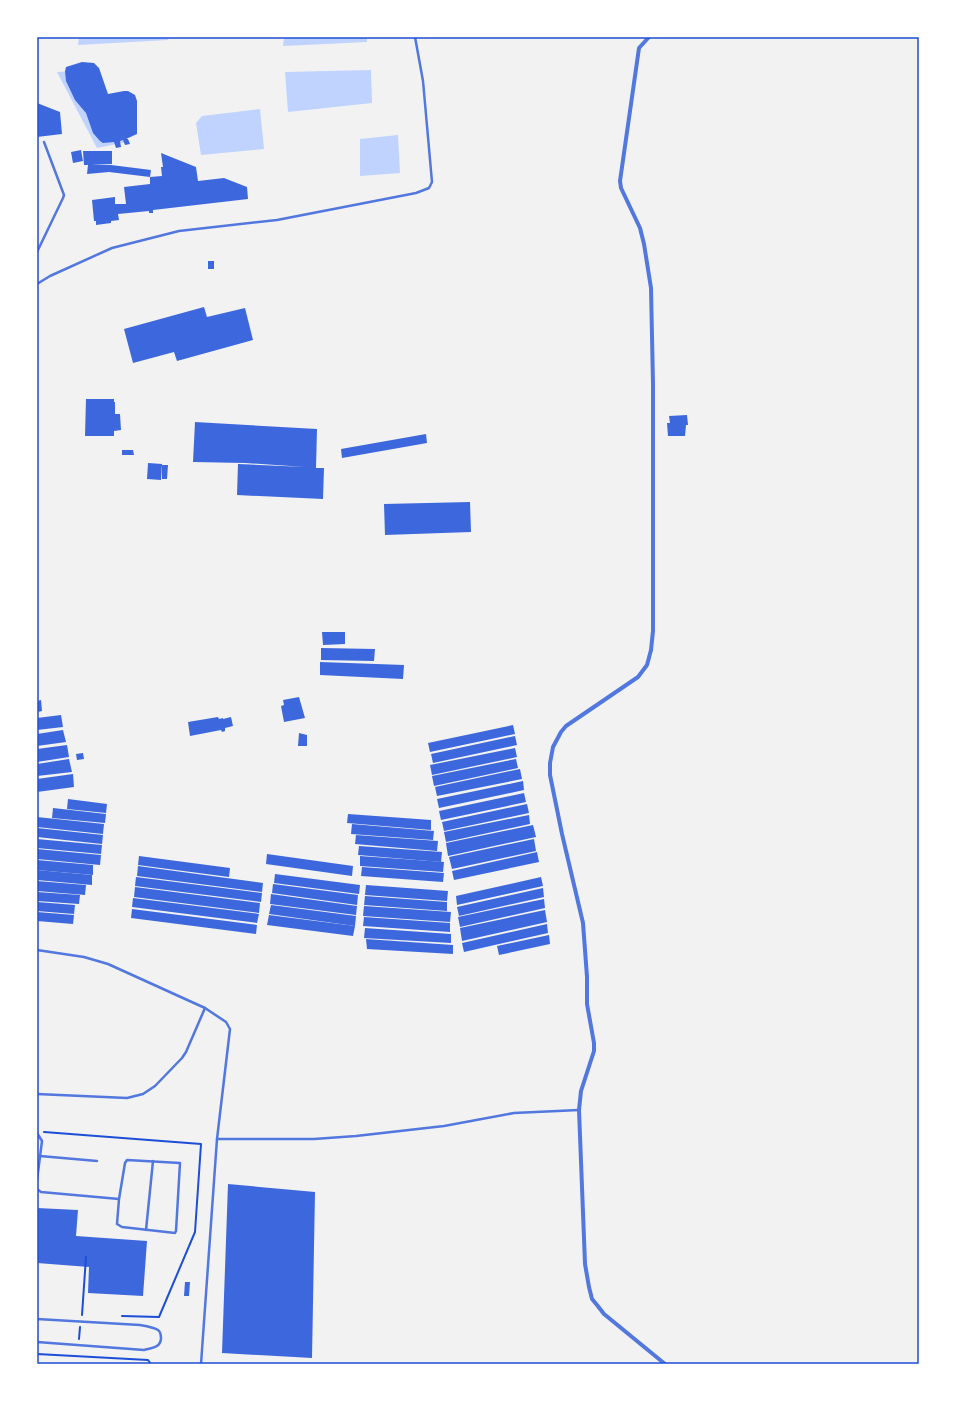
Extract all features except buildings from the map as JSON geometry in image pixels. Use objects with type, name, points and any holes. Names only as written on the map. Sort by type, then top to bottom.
[{"type":"street","points":[[649,37],[640,48],[620,181],[621,188],[640,228],[651,288],[653,384],[653,631],[651,650],[647,665],[638,677],[566,726],[561,732],[553,747],[550,763],[550,775],[583,923],[587,977],[587,1004],[594,1043],[594,1051],[581,1091],[579,1110],[586,1264],[589,1287],[592,1298],[604,1314],[665,1364]]},
{"type":"lane","points":[[37,284],[50,276],[112,248],[179,231],[277,220],[416,193],[429,188],[432,182],[423,80],[415,37]]},
{"type":"lane","points":[[37,252],[64,195],[44,142]]},
{"type":"lane","points":[[37,950],[84,957],[108,964],[205,1008],[226,1022],[230,1029],[217,1139],[201,1364]]},
{"type":"lane","points":[[37,1094],[127,1098],[143,1094],[155,1086],[182,1058],[205,1008]]},
{"type":"lane","points":[[217,1139],[314,1139],[356,1136],[444,1126],[514,1114],[579,1110]]},
{"type":"lane","points":[[37,1133],[42,1140],[37,1180]]},
{"type":"lane","points":[[40,1156],[97,1161]]},
{"type":"lane","points":[[126,1161],[154,1161],[180,1163],[176,1231],[174,1234],[122,1227],[117,1224],[119,1199],[126,1161]]},
{"type":"lane","points":[[146,1230],[154,1161]]},
{"type":"lane","points":[[37,1189],[41,1192],[119,1199]]},
{"type":"lane","points":[[37,1319],[140,1325],[151,1327],[159,1331],[161,1335],[159,1345],[144,1350],[37,1342]]},
{"type":"path","points":[[78,1356],[86,1257]]},
{"type":"path","points":[[37,1354],[148,1360],[151,1364]]},
{"type":"water","points":[[79,37],[168,37],[168,40],[78,45]]},
{"type":"water","points":[[284,37],[367,37],[367,42],[283,46]]},
{"type":"water","points":[[87,70],[104,101],[126,99],[127,142],[97,148],[57,72]]},
{"type":"water","points":[[371,70],[372,103],[288,112],[285,72]]},
{"type":"water","points":[[260,109],[264,149],[201,155],[196,123],[202,116]]},
{"type":"water","points":[[398,135],[400,173],[360,176],[360,139]]}]
